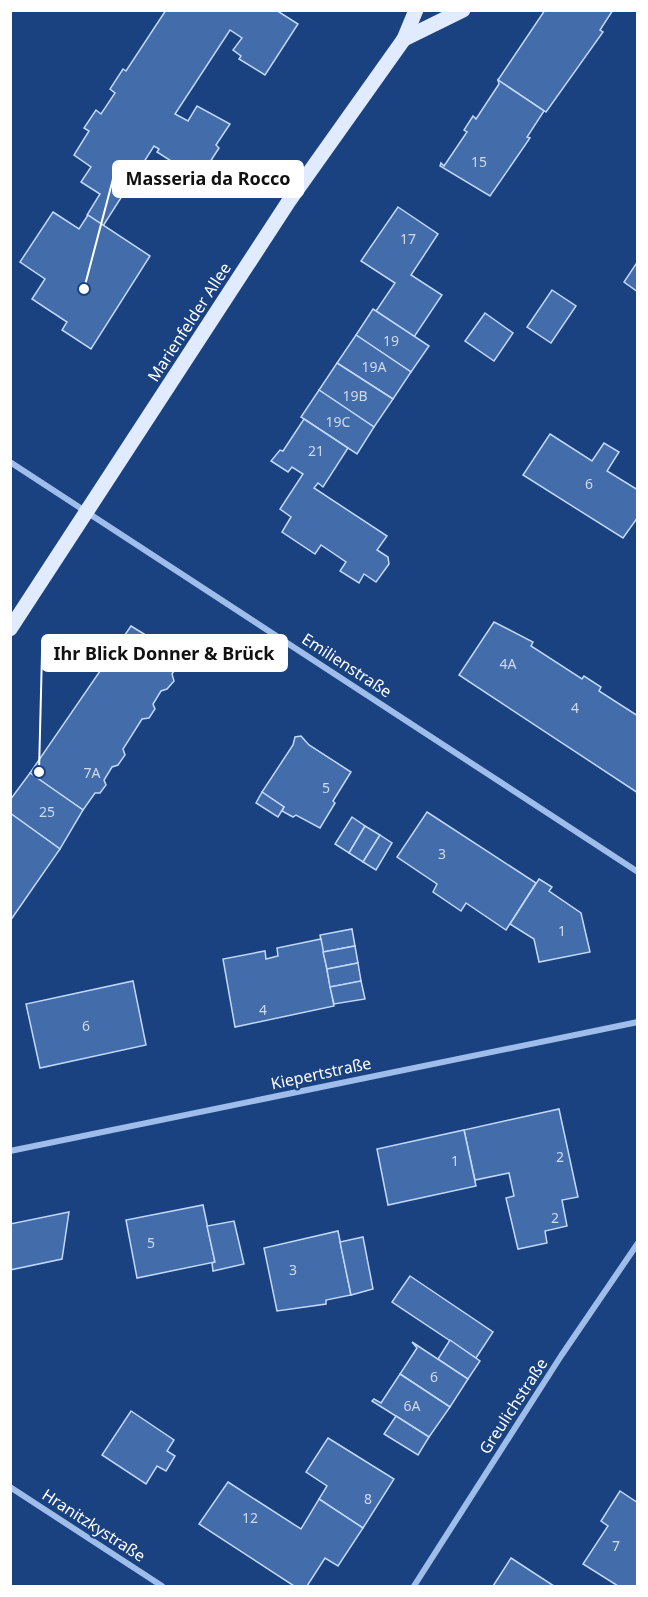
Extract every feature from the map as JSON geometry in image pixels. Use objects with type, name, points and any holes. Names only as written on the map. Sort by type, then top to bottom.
[{"type":"main road","name":"Marienfelder Allee","points":[[10,629],[289,201],[404,39],[417,10]]},
{"type":"main road","name":"Marienfelder Allee","points":[[404,39],[463,10]]},
{"type":"street","name":"Emilienstraße","points":[[10,462],[638,872]]},
{"type":"street","name":"Kiepertstraße","points":[[10,1151],[638,1022]]},
{"type":"street","name":"Greulichstraße","points":[[414,1587],[561,1356],[638,1243]]},
{"type":"street","name":"Hranitzkystraße","points":[[10,1487],[162,1587]]},
{"type":"building","points":[[166,10],[276,10],[298,24],[265,75],[239,59],[241,56],[233,50],[242,38],[230,30],[175,114],[188,121],[197,106],[230,124],[216,145],[219,148],[199,179],[157,152],[159,149],[154,146],[103,226],[87,215],[100,194],[81,182],[91,167],[74,155],[89,131],[84,128],[96,110],[101,114],[115,93],[110,89],[123,69],[126,71]]},
{"type":"building","points":[[545,10],[613,10],[600,30],[603,32],[546,112],[498,80]]},
{"type":"building","points":[[498,80],[544,111],[527,137],[530,138],[490,196],[440,166],[441,163],[444,166],[467,132],[464,130],[473,116],[476,119],[499,84]]},
{"type":"building","points":[[398,207],[438,234],[411,275],[442,295],[414,337],[376,311],[395,283],[361,261]]},
{"type":"building","points":[[53,212],[79,229],[88,215],[150,256],[91,349],[62,330],[67,322],[32,299],[45,279],[20,262]]},
{"type":"building","points":[[638,261],[638,292],[624,282]]},
{"type":"building","points":[[552,290],[576,306],[551,343],[527,327]]},
{"type":"building","points":[[373,309],[429,346],[411,372],[356,335]]},
{"type":"building","points":[[485,313],[513,333],[494,361],[465,341]]},
{"type":"building","points":[[356,335],[411,372],[393,399],[337,363]]},
{"type":"building","points":[[337,363],[393,399],[374,427],[319,390]]},
{"type":"building","points":[[319,390],[374,427],[357,454],[301,417]]},
{"type":"building","points":[[304,419],[348,448],[323,487],[318,483],[314,488],[387,536],[377,550],[388,557],[389,564],[376,582],[364,574],[359,583],[340,571],[346,562],[321,545],[315,554],[282,532],[291,517],[280,509],[303,474],[292,467],[288,472],[271,461],[280,450],[283,451]]},
{"type":"building","points":[[550,434],[592,461],[604,443],[619,452],[607,471],[638,490],[638,517],[623,538],[523,475]]},
{"type":"building","points":[[494,622],[533,642],[531,646],[582,679],[584,676],[601,687],[599,691],[638,716],[638,793],[459,675]]},
{"type":"building","points":[[131,626],[183,658],[172,674],[174,681],[167,689],[161,691],[153,704],[155,709],[149,718],[142,719],[123,749],[125,755],[118,765],[112,767],[104,780],[106,785],[100,793],[95,793],[83,810],[30,773]]},
{"type":"building","points":[[301,736],[309,745],[351,772],[320,828],[296,815],[293,817],[282,811],[284,807],[262,792],[293,745],[295,737]]},
{"type":"building","points":[[30,773],[83,810],[60,849],[10,813],[10,800]]},
{"type":"building","points":[[262,792],[284,807],[278,817],[256,803]]},
{"type":"building","points":[[427,812],[536,883],[506,930],[466,903],[461,911],[433,892],[437,884],[397,857]]},
{"type":"building","points":[[10,813],[60,849],[10,921]]},
{"type":"building","points":[[352,817],[365,826],[349,853],[335,844]]},
{"type":"building","points":[[365,826],[380,835],[363,862],[349,853]]},
{"type":"building","points":[[380,835],[392,843],[376,870],[363,862]]},
{"type":"building","points":[[539,879],[552,887],[549,891],[581,913],[590,952],[539,962],[534,939],[510,924]]},
{"type":"building","points":[[352,929],[355,946],[323,952],[320,935]]},
{"type":"building","points":[[321,939],[334,1006],[235,1027],[223,959],[265,951],[266,959],[278,956],[277,948]]},
{"type":"building","points":[[355,946],[358,963],[327,969],[323,952]]},
{"type":"building","points":[[358,963],[361,981],[330,987],[327,969]]},
{"type":"building","points":[[133,981],[146,1045],[40,1068],[26,1004]]},
{"type":"building","points":[[361,981],[365,999],[334,1004],[330,987]]},
{"type":"building","points":[[559,1109],[578,1197],[562,1200],[567,1226],[545,1231],[547,1243],[518,1249],[506,1198],[514,1196],[509,1173],[475,1180],[464,1130]]},
{"type":"building","points":[[464,1130],[476,1186],[388,1205],[377,1149]]},
{"type":"building","points":[[203,1205],[215,1262],[137,1278],[126,1220]]},
{"type":"building","points":[[69,1212],[62,1259],[10,1270],[10,1224]]},
{"type":"building","points":[[234,1221],[244,1264],[213,1271],[212,1263],[215,1262],[207,1226]]},
{"type":"building","points":[[338,1231],[351,1295],[326,1300],[326,1304],[277,1311],[264,1248]]},
{"type":"building","points":[[363,1237],[373,1289],[351,1295],[340,1242]]},
{"type":"building","points":[[410,1276],[493,1332],[476,1358],[392,1302]]},
{"type":"building","points":[[450,1340],[480,1361],[468,1379],[438,1359]]},
{"type":"building","points":[[412,1342],[468,1379],[450,1407],[400,1374],[417,1348]]},
{"type":"building","points":[[400,1374],[450,1407],[429,1437],[372,1401],[374,1399],[381,1403]]},
{"type":"building","points":[[131,1411],[174,1440],[167,1451],[175,1456],[166,1471],[157,1466],[146,1484],[102,1455]]},
{"type":"building","points":[[396,1416],[429,1437],[418,1455],[384,1434]]},
{"type":"building","points":[[328,1438],[394,1479],[363,1528],[319,1499],[327,1486],[306,1472]]},
{"type":"building","points":[[228,1482],[301,1529],[319,1499],[363,1528],[338,1566],[325,1558],[307,1586],[294,1586],[199,1524]]},
{"type":"building","points":[[620,1491],[638,1503],[638,1586],[618,1586],[583,1564],[608,1526],[601,1521]]},
{"type":"building","points":[[511,1558],[554,1586],[493,1586]]},
{"type":"place","name":"Masseria da Rocco","points":[[84,289]]},
{"type":"place","name":"Ihr Blick Donner & Brück","points":[[39,772]]}]
